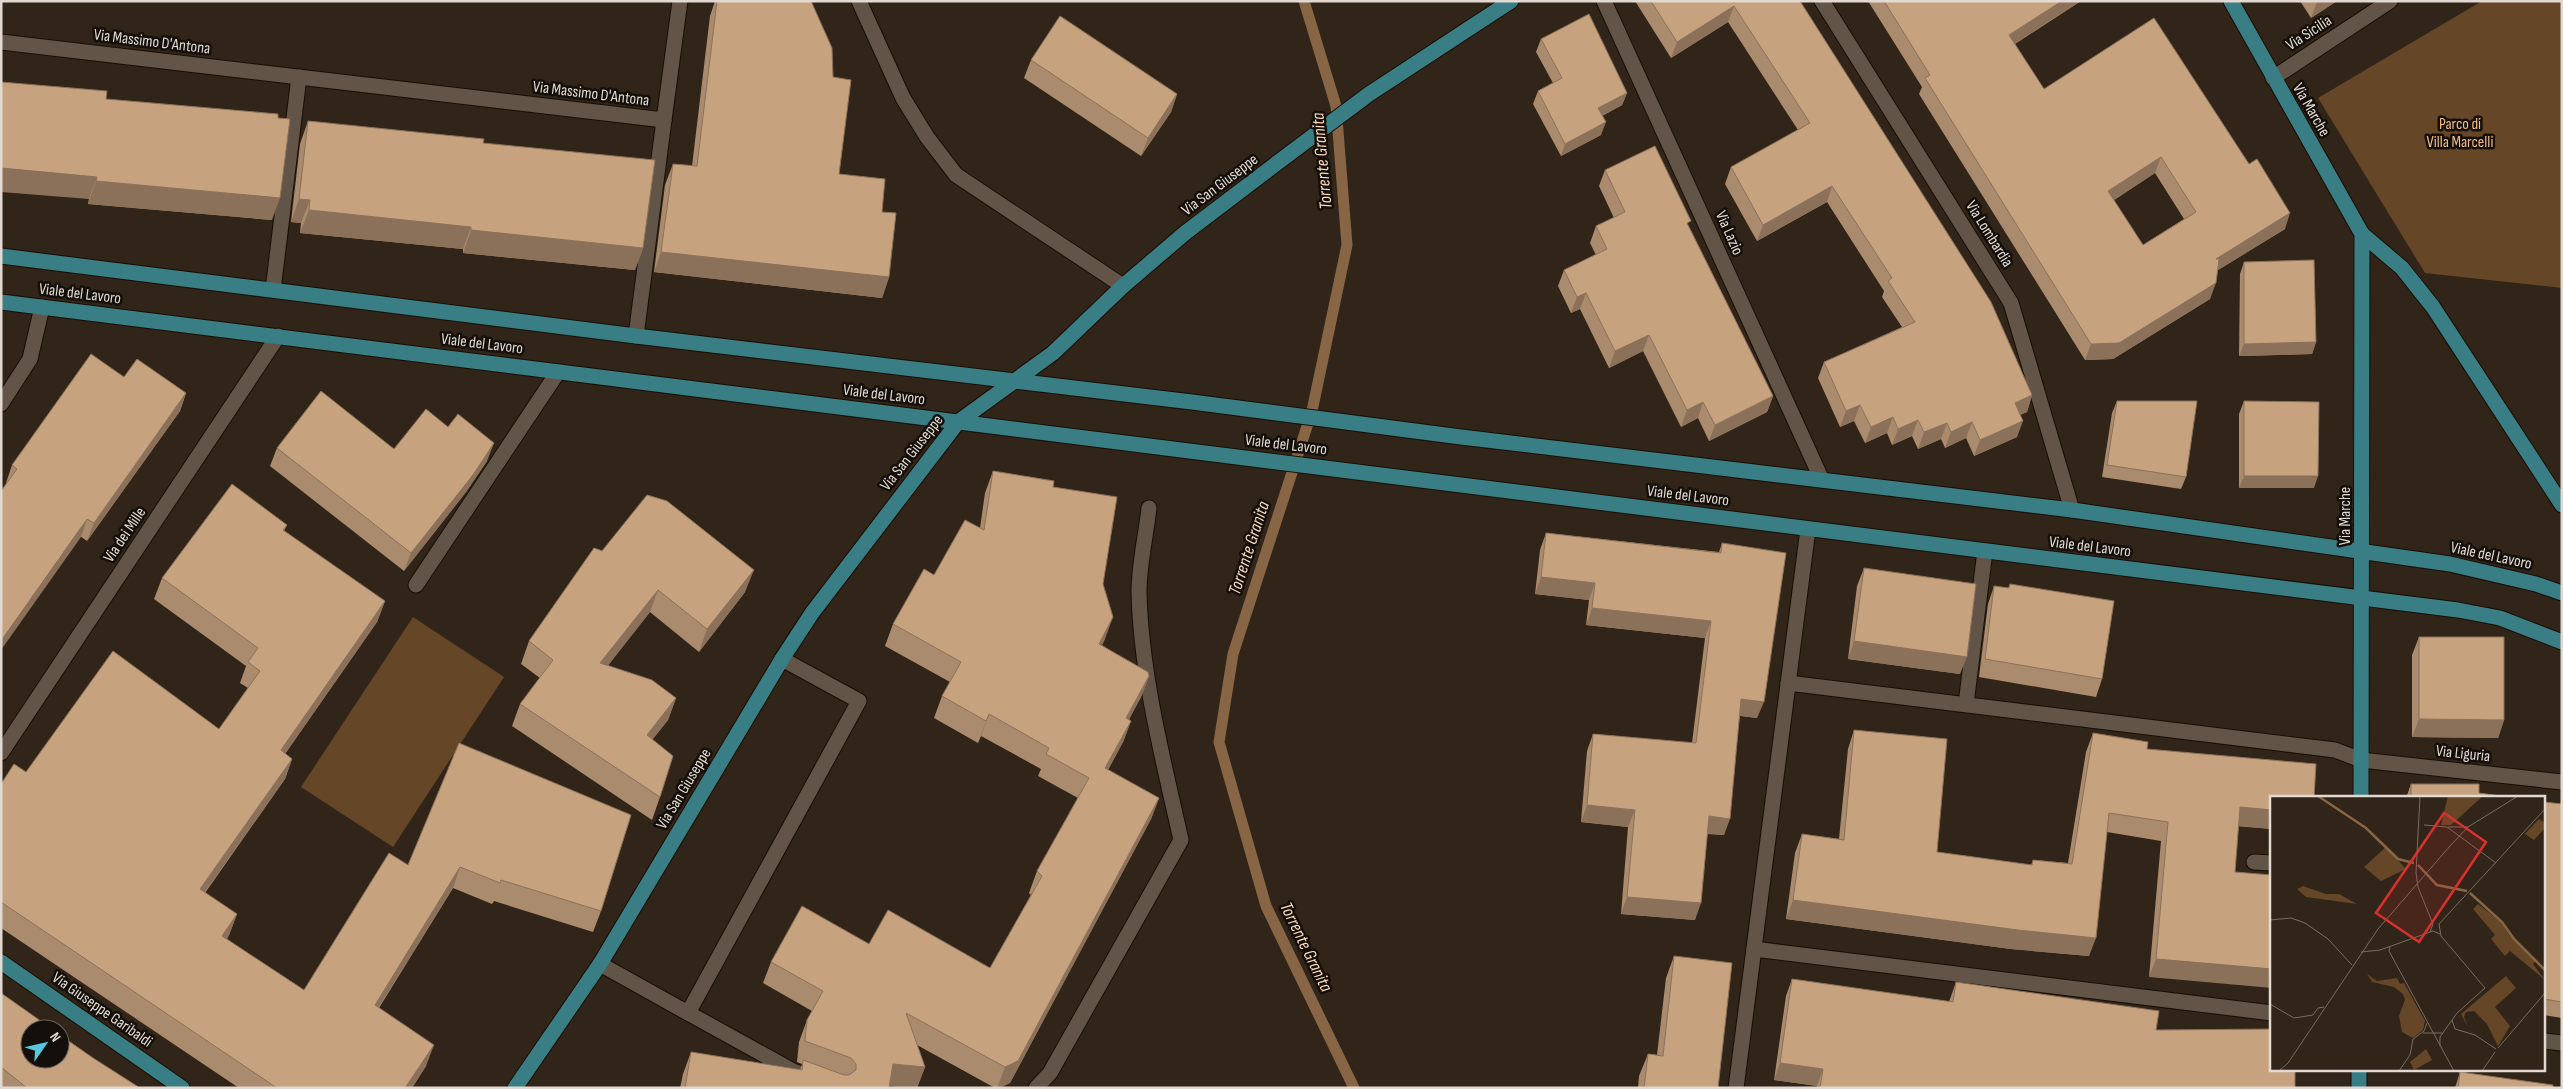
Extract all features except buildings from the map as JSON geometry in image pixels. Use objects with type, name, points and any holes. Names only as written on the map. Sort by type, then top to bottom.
[{"type":"main road","name":"Via San Giuseppe","points":[[515,1088],[600,964],[782,659],[812,613],[958,422],[1018,380],[1053,352],[1123,286],[1185,233],[1369,94],[1511,1]]},
{"type":"main road","name":"Via Marche","points":[[2231,1],[2272,78],[2362,234],[2402,268],[2433,307],[2562,504]]},
{"type":"main road","name":"Via Marche","points":[[2361,796],[2362,234]]},
{"type":"main road","name":"Viale del Lavoro","points":[[1,256],[636,336],[1018,380],[1461,437],[2072,510],[2450,564],[2536,584],[2562,593]]},
{"type":"main road","name":"Viale del Lavoro","points":[[1,302],[2458,610],[2500,618],[2562,642]]},
{"type":"main road","name":"Via Giuseppe Garibaldi","points":[[1,962],[182,1088]]},
{"type":"main road","points":[[2359,1072],[2359,1088]]},
{"type":"street","points":[[664,120],[680,1]]},
{"type":"street","points":[[859,1],[903,98],[927,137],[956,175],[1123,286]]},
{"type":"street","name":"Via Lazio","points":[[1604,1],[1822,480]]},
{"type":"street","name":"Via Lombardia","points":[[1822,1],[2011,303],[2072,510]]},
{"type":"street","name":"Via Sicilia","points":[[2272,78],[2390,1]]},
{"type":"street","name":"Via Massimo D'Antona","points":[[1,42],[664,120],[636,336]]},
{"type":"street","points":[[273,290],[298,77]]},
{"type":"street","points":[[1,404],[30,359],[42,307]]},
{"type":"street","name":"Via dei Mille","points":[[1,753],[278,336]]},
{"type":"street","points":[[416,586],[558,372]]},
{"type":"street","points":[[1036,1088],[1050,1073],[1181,840],[1160,742],[1142,641],[1139,590],[1149,508]]},
{"type":"street","points":[[1736,1088],[1808,529]]},
{"type":"street","points":[[1966,704],[1985,551]]},
{"type":"street","points":[[688,1013],[859,701],[782,659]]},
{"type":"street","name":"Via Liguria","points":[[1788,683],[2335,750],[2361,760],[2562,782]]},
{"type":"street","points":[[2254,862],[2270,863]]},
{"type":"street","points":[[1754,949],[2270,1013]]},
{"type":"street","points":[[600,964],[794,1071],[838,1088]]},
{"type":"street","points":[[2546,1041],[2562,1043]]},
{"type":"green space","name":"Parco di Villa Marcelli","points":[[2482,1],[2562,1],[2562,288],[2425,273],[2318,98]]},
{"type":"green space","points":[[413,617],[504,677],[393,847],[301,787]]},
{"type":"waterway","name":"Torrente Granita","points":[[1304,1],[1336,106],[1347,245],[1312,411],[1233,654],[1219,742],[1266,906],[1354,1088]]}]
